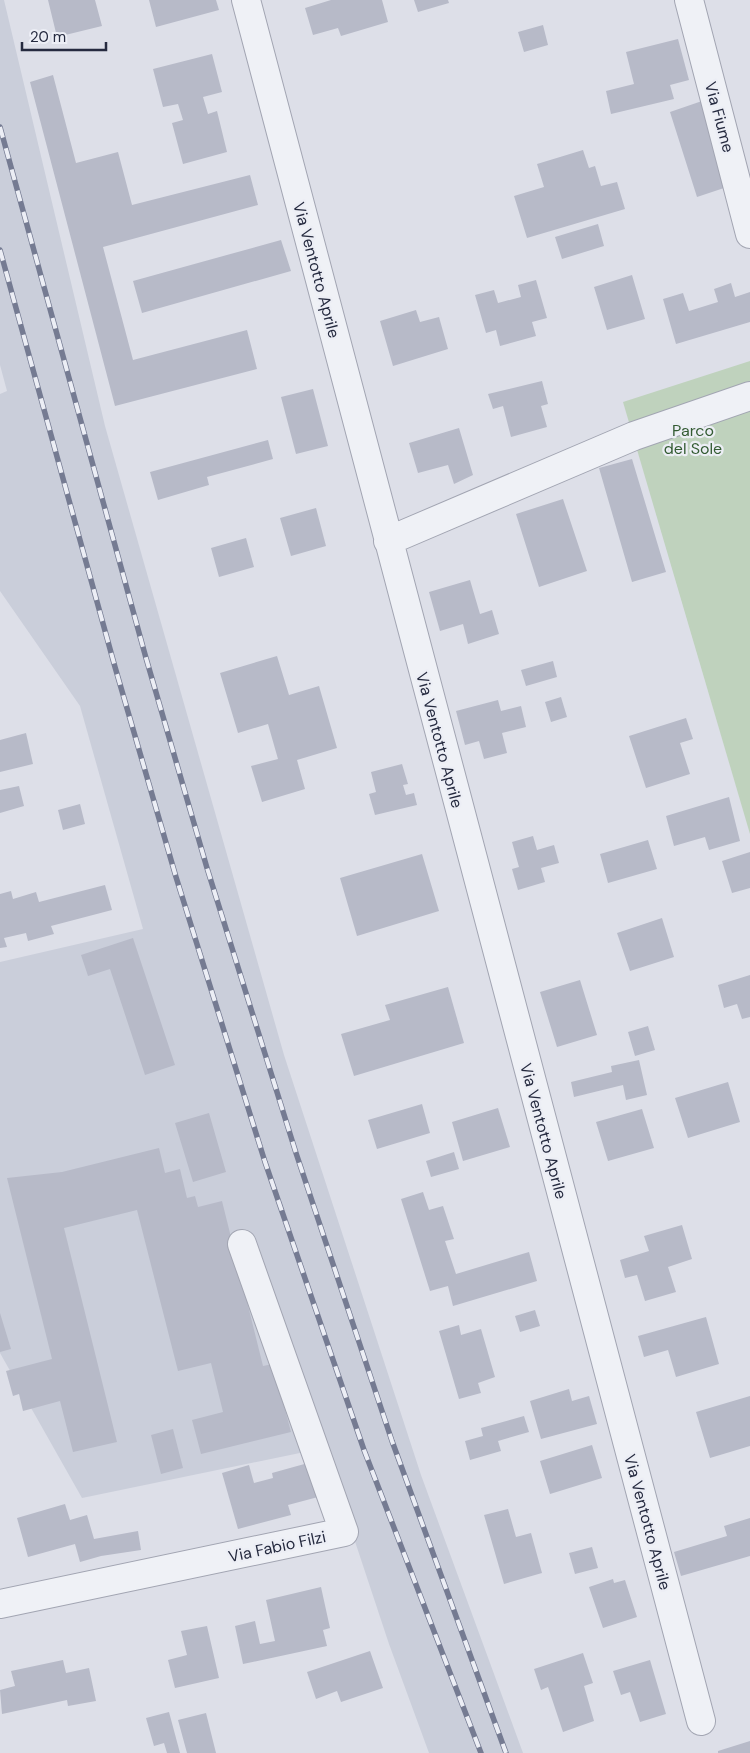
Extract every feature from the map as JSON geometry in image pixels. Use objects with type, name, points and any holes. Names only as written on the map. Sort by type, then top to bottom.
[{"type":"street","name":"Via Ventotto Aprile","points":[[246,0],[701,1721]]},
{"type":"street","name":"Via Fiume","points":[[689,0],[750,234]]},
{"type":"street","points":[[388,541],[634,436],[750,396]]},
{"type":"street","name":"Via Fabio Filzi","points":[[0,1604],[344,1532],[242,1244]]},
{"type":"shaded area","points":[[0,0],[4,0],[105,426],[284,1055],[421,1475],[523,1753],[429,1753],[389,1644],[324,1448],[82,1498],[0,1353],[0,962],[143,929],[80,706],[0,591],[0,394],[7,391],[0,365]]},
{"type":"green space","name":"Parco del Sole","points":[[750,361],[750,834],[623,402]]},
{"type":"building","points":[[48,0],[95,0],[102,26],[57,37]]},
{"type":"building","points":[[149,0],[216,0],[219,10],[156,27]]},
{"type":"building","points":[[331,0],[382,0],[388,22],[341,36],[338,28],[313,35],[305,8]]},
{"type":"building","points":[[414,0],[448,0],[449,3],[418,12]]},
{"type":"building","points":[[543,25],[548,45],[524,52],[518,32]]},
{"type":"building","points":[[678,39],[689,80],[670,85],[674,99],[611,114],[606,91],[634,84],[626,52]]},
{"type":"building","points":[[212,54],[222,92],[203,97],[208,114],[217,111],[227,152],[183,164],[172,123],[183,120],[178,104],[163,107],[153,69]]},
{"type":"building","points":[[53,75],[76,163],[118,152],[132,205],[250,175],[258,205],[103,247],[133,360],[247,330],[257,369],[115,406],[30,82]]},
{"type":"building","points":[[702,101],[724,188],[697,197],[670,112]]},
{"type":"building","points":[[583,150],[589,168],[595,166],[601,186],[617,182],[625,209],[527,238],[514,196],[544,187],[537,164]]},
{"type":"building","points":[[598,224],[604,246],[562,259],[555,237]]},
{"type":"building","points":[[281,240],[291,271],[142,313],[133,281]]},
{"type":"building","points":[[632,275],[645,319],[607,330],[594,287]]},
{"type":"building","points":[[536,280],[547,318],[532,322],[536,336],[500,346],[496,330],[486,333],[475,295],[494,290],[498,303],[521,297],[518,285]]},
{"type":"building","points":[[731,283],[735,297],[750,292],[750,322],[676,344],[663,299],[683,293],[689,311],[718,302],[714,289]]},
{"type":"building","points":[[416,310],[420,322],[439,317],[448,349],[393,366],[380,321]]},
{"type":"building","points":[[542,381],[548,404],[541,406],[547,427],[511,437],[503,406],[493,409],[488,394]]},
{"type":"building","points":[[313,389],[328,446],[296,454],[281,397]]},
{"type":"building","points":[[459,428],[473,475],[454,484],[448,465],[418,473],[409,443]]},
{"type":"building","points":[[268,440],[273,459],[207,477],[209,485],[158,500],[150,472]]},
{"type":"building","points":[[632,459],[666,572],[632,582],[599,468]]},
{"type":"building","points":[[563,499],[587,571],[539,587],[516,514]]},
{"type":"building","points":[[316,508],[326,546],[291,556],[280,518]]},
{"type":"building","points":[[246,538],[254,567],[219,577],[211,548]]},
{"type":"building","points":[[470,580],[480,614],[492,610],[499,634],[468,644],[463,624],[440,631],[429,592]]},
{"type":"building","points":[[277,656],[289,695],[319,686],[337,748],[297,760],[305,789],[262,802],[251,766],[278,759],[268,724],[238,733],[220,673]]},
{"type":"building","points":[[553,661],[557,677],[526,686],[521,670]]},
{"type":"building","points":[[561,697],[567,717],[551,722],[545,702]]},
{"type":"building","points":[[498,700],[501,711],[521,706],[526,727],[502,733],[507,753],[484,759],[479,741],[465,745],[456,711]]},
{"type":"building","points":[[686,718],[693,739],[680,743],[690,774],[646,788],[629,736]]},
{"type":"building","points":[[26,733],[33,764],[0,772],[0,740]]},
{"type":"building","points":[[402,764],[408,784],[403,785],[406,795],[414,793],[417,805],[375,815],[369,794],[376,792],[371,772]]},
{"type":"building","points":[[19,786],[24,806],[0,813],[0,790]]},
{"type":"building","points":[[729,797],[740,841],[709,850],[705,837],[674,846],[666,816]]},
{"type":"building","points":[[80,804],[85,824],[63,830],[58,810]]},
{"type":"building","points":[[533,836],[537,850],[554,845],[559,863],[541,868],[545,882],[518,890],[512,869],[519,867],[512,842]]},
{"type":"building","points":[[648,840],[657,869],[608,883],[600,854]]},
{"type":"building","points":[[750,852],[750,888],[732,893],[722,861]]},
{"type":"building","points":[[422,854],[439,911],[357,936],[340,878]]},
{"type":"building","points":[[105,885],[112,910],[51,926],[54,934],[28,941],[26,933],[4,938],[7,947],[0,948],[0,894],[11,891],[13,899],[36,892],[39,902]]},
{"type":"building","points":[[662,918],[674,957],[630,971],[617,933]]},
{"type":"building","points":[[133,938],[175,1065],[145,1075],[110,969],[88,976],[81,955]]},
{"type":"building","points":[[750,975],[750,1017],[742,1019],[737,1004],[724,1008],[718,985]]},
{"type":"building","points":[[580,980],[597,1035],[557,1047],[540,992]]},
{"type":"building","points":[[448,987],[464,1043],[354,1076],[341,1034],[390,1020],[385,1005]]},
{"type":"building","points":[[648,1026],[655,1050],[635,1056],[628,1032]]},
{"type":"building","points":[[639,1060],[647,1095],[626,1100],[623,1085],[574,1097],[571,1082],[612,1072],[611,1066]]},
{"type":"building","points":[[728,1082],[740,1122],[688,1138],[675,1098]]},
{"type":"building","points":[[422,1104],[430,1133],[377,1149],[368,1120]]},
{"type":"building","points":[[498,1108],[510,1147],[463,1161],[452,1122]]},
{"type":"building","points":[[642,1109],[654,1148],[608,1161],[596,1122]]},
{"type":"building","points":[[209,1113],[226,1172],[193,1182],[175,1123]]},
{"type":"building","points":[[159,1148],[165,1173],[180,1169],[187,1198],[195,1196],[198,1207],[222,1201],[263,1366],[273,1364],[291,1432],[201,1454],[192,1420],[223,1412],[211,1363],[178,1371],[137,1210],[64,1228],[117,1442],[73,1452],[60,1401],[23,1411],[19,1394],[13,1396],[6,1371],[52,1359],[7,1178],[62,1172]]},
{"type":"building","points":[[454,1152],[459,1169],[431,1177],[426,1161]]},
{"type":"building","points":[[423,1192],[429,1210],[443,1206],[454,1239],[445,1241],[456,1274],[529,1252],[537,1281],[453,1306],[448,1286],[430,1291],[401,1199]]},
{"type":"building","points":[[682,1225],[692,1259],[668,1267],[676,1292],[645,1301],[637,1275],[625,1278],[620,1260],[649,1251],[644,1236]]},
{"type":"building","points":[[535,1310],[540,1326],[520,1332],[515,1316]]},
{"type":"building","points":[[0,1313],[11,1349],[0,1352]]},
{"type":"building","points":[[706,1317],[719,1364],[676,1377],[668,1350],[644,1357],[638,1336]]},
{"type":"building","points":[[459,1325],[461,1335],[481,1329],[495,1377],[478,1383],[481,1393],[459,1399],[439,1331]]},
{"type":"building","points":[[569,1389],[572,1401],[589,1396],[597,1424],[541,1439],[530,1401]]},
{"type":"building","points":[[750,1396],[750,1446],[710,1458],[696,1412]]},
{"type":"building","points":[[524,1416],[529,1432],[498,1441],[501,1451],[470,1460],[465,1441],[483,1436],[481,1428]]},
{"type":"building","points":[[173,1429],[183,1468],[161,1474],[151,1435]]},
{"type":"building","points":[[592,1445],[602,1478],[550,1494],[540,1461]]},
{"type":"building","points":[[308,1463],[318,1497],[288,1505],[291,1515],[238,1529],[222,1473],[249,1465],[254,1483],[273,1478],[272,1473]]},
{"type":"building","points":[[65,1504],[70,1520],[87,1515],[94,1539],[138,1531],[141,1550],[101,1556],[80,1562],[75,1544],[28,1557],[17,1518]]},
{"type":"building","points":[[508,1509],[516,1537],[531,1533],[542,1573],[504,1584],[484,1515]]},
{"type":"building","points":[[750,1518],[750,1556],[681,1576],[674,1552],[727,1536],[724,1526]]},
{"type":"building","points":[[592,1547],[598,1568],[575,1574],[569,1553]]},
{"type":"building","points":[[613,1579],[614,1583],[625,1580],[637,1617],[603,1628],[589,1587]]},
{"type":"building","points":[[321,1587],[330,1628],[323,1630],[327,1646],[243,1664],[235,1626],[255,1621],[260,1644],[275,1641],[266,1600]]},
{"type":"building","points":[[207,1626],[219,1678],[175,1688],[168,1660],[187,1655],[181,1631]]},
{"type":"building","points":[[370,1651],[383,1688],[341,1702],[337,1691],[316,1699],[307,1672]]},
{"type":"building","points":[[583,1653],[593,1683],[584,1686],[594,1721],[563,1732],[548,1687],[541,1690],[534,1669]]},
{"type":"building","points":[[63,1660],[66,1673],[89,1668],[96,1701],[68,1706],[67,1700],[2,1714],[0,1690],[15,1686],[11,1671]]},
{"type":"building","points":[[650,1660],[666,1714],[640,1722],[630,1692],[621,1695],[613,1671]]},
{"type":"building","points":[[169,1712],[180,1753],[167,1753],[164,1743],[154,1746],[146,1718]]},
{"type":"building","points":[[206,1713],[216,1753],[187,1753],[178,1720]]},
{"type":"building","points":[[750,1741],[750,1753],[718,1753],[718,1751]]},
{"type":"railway","points":[[0,127],[146,658],[207,868],[296,1153],[392,1441],[506,1753]]},
{"type":"railway","points":[[0,250],[115,667],[176,877],[265,1162],[364,1450],[481,1753]]}]
